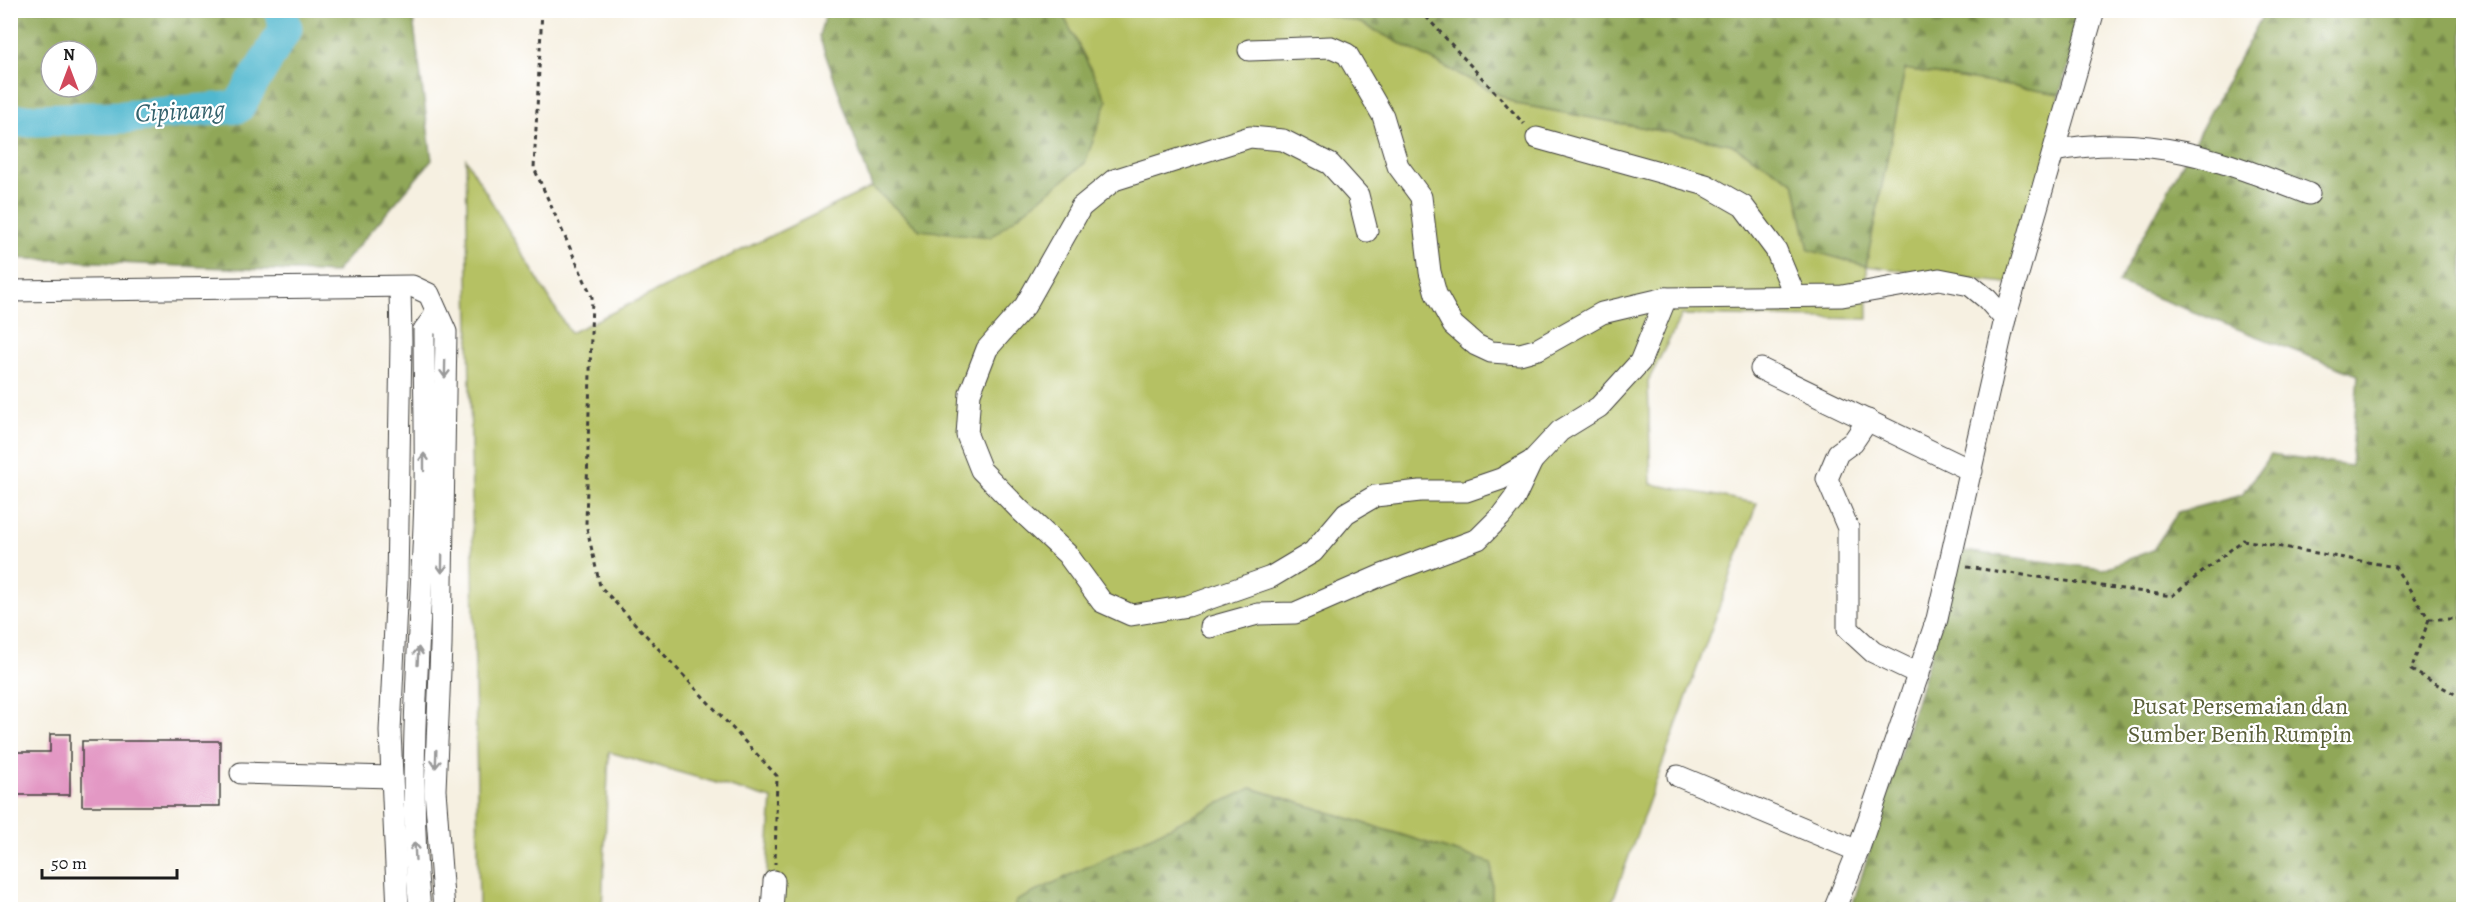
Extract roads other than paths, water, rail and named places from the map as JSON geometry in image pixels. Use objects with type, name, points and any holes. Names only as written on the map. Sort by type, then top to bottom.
[{"type":"street","points":[[1834,909],[1857,851],[1937,619],[2005,319],[2094,10]]},
{"type":"street","points":[[1249,50],[1331,47],[1347,54],[1383,116],[1398,166],[1421,197],[1430,273],[1436,294],[1453,325],[1476,345],[1491,352],[1520,354],[1538,349],[1602,313],[1666,298],[1842,296],[1939,279],[1970,285],[1987,299],[2005,319]]},
{"type":"street","points":[[1367,231],[1358,195],[1330,164],[1283,140],[1250,137],[1114,180],[1081,207],[1025,306],[987,349],[970,393],[967,435],[981,470],[1067,554],[1102,602],[1131,615],[1188,606],[1271,577],[1313,552],[1346,513],[1375,496],[1420,490],[1466,490],[1501,480],[1532,461],[1560,431],[1599,407],[1640,362],[1666,298]]},
{"type":"street","points":[[1537,138],[1706,185],[1743,206],[1776,250],[1795,296]]},
{"type":"street","points":[[2054,151],[2082,145],[2127,144],[2177,149],[2243,169],[2309,194]]},
{"type":"street","points":[[10,291],[400,288],[412,286],[429,294],[446,332],[441,635],[435,790],[444,909]]},
{"type":"street","points":[[398,909],[390,731],[397,560],[400,288]]},
{"type":"street","points":[[420,909],[414,850],[414,742],[424,522],[424,330],[437,313]]},
{"type":"street","points":[[1761,369],[1972,471]]},
{"type":"street","points":[[1868,420],[1853,442],[1838,453],[1827,479],[1848,528],[1848,629],[1873,652],[1919,674]]},
{"type":"street","points":[[1211,627],[1258,614],[1295,613],[1382,575],[1478,539],[1502,516],[1514,500],[1532,461]]},
{"type":"street","points":[[241,773],[392,777]]},
{"type":"street","points":[[1678,776],[1857,851]]},
{"type":"street","points":[[772,909],[774,881]]},
{"type":"waterway","name":"Cipinang","points":[[10,121],[123,117],[238,107],[286,28],[280,10]]},
{"type":"park label","name":"Pusat Persemaian dan Sumber Benih Rumpin","points":[[2240,720]]}]
